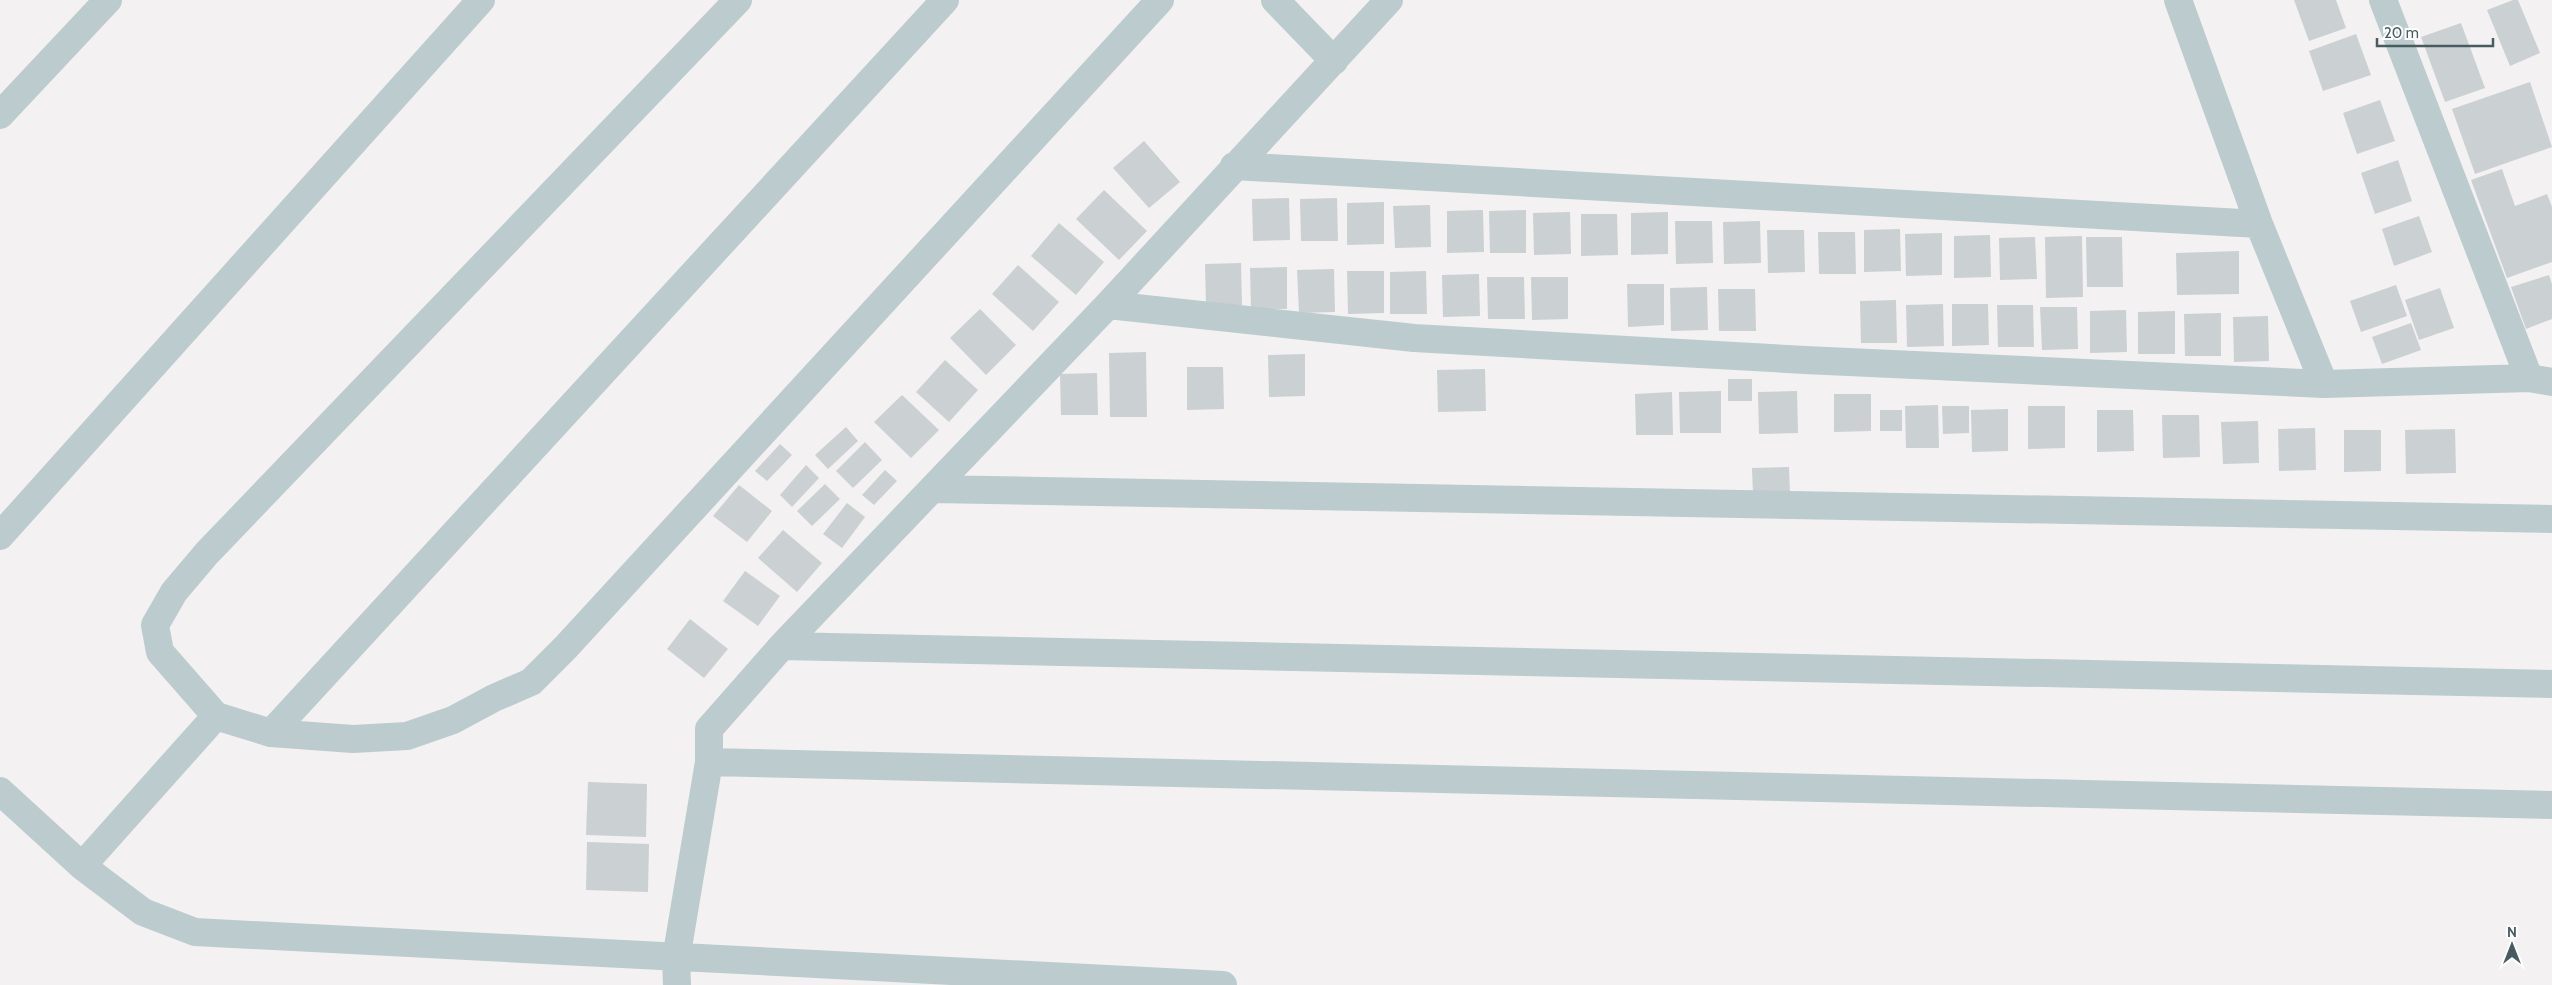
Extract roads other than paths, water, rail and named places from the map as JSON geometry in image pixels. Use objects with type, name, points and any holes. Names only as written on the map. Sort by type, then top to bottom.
[{"type":"street","points":[[0,115],[108,0]]},
{"type":"street","points":[[0,536],[481,0]]},
{"type":"street","points":[[738,0],[207,553],[174,592],[155,625],[160,652],[216,716],[271,733],[353,739],[407,736],[453,720],[494,698],[531,682],[566,647],[1160,0]]},
{"type":"street","points":[[271,733],[945,0]]},
{"type":"street","points":[[1275,0],[1334,61]]},
{"type":"street","points":[[676,972],[709,762],[709,729],[782,646],[1108,305],[1234,166],[1389,0]]},
{"type":"street","points":[[2178,0],[2259,224],[2324,384]]},
{"type":"street","points":[[1108,305],[1414,338],[1805,360],[2324,384],[2541,380],[2384,0]]},
{"type":"street","points":[[1234,166],[2259,224]]},
{"type":"street","points":[[933,489],[2552,519]]},
{"type":"street","points":[[782,646],[2552,684]]},
{"type":"street","points":[[82,866],[216,716]]},
{"type":"street","points":[[709,762],[2552,805]]},
{"type":"street","points":[[0,791],[82,866],[143,912],[195,932],[279,935],[676,972],[1223,985]]}]
